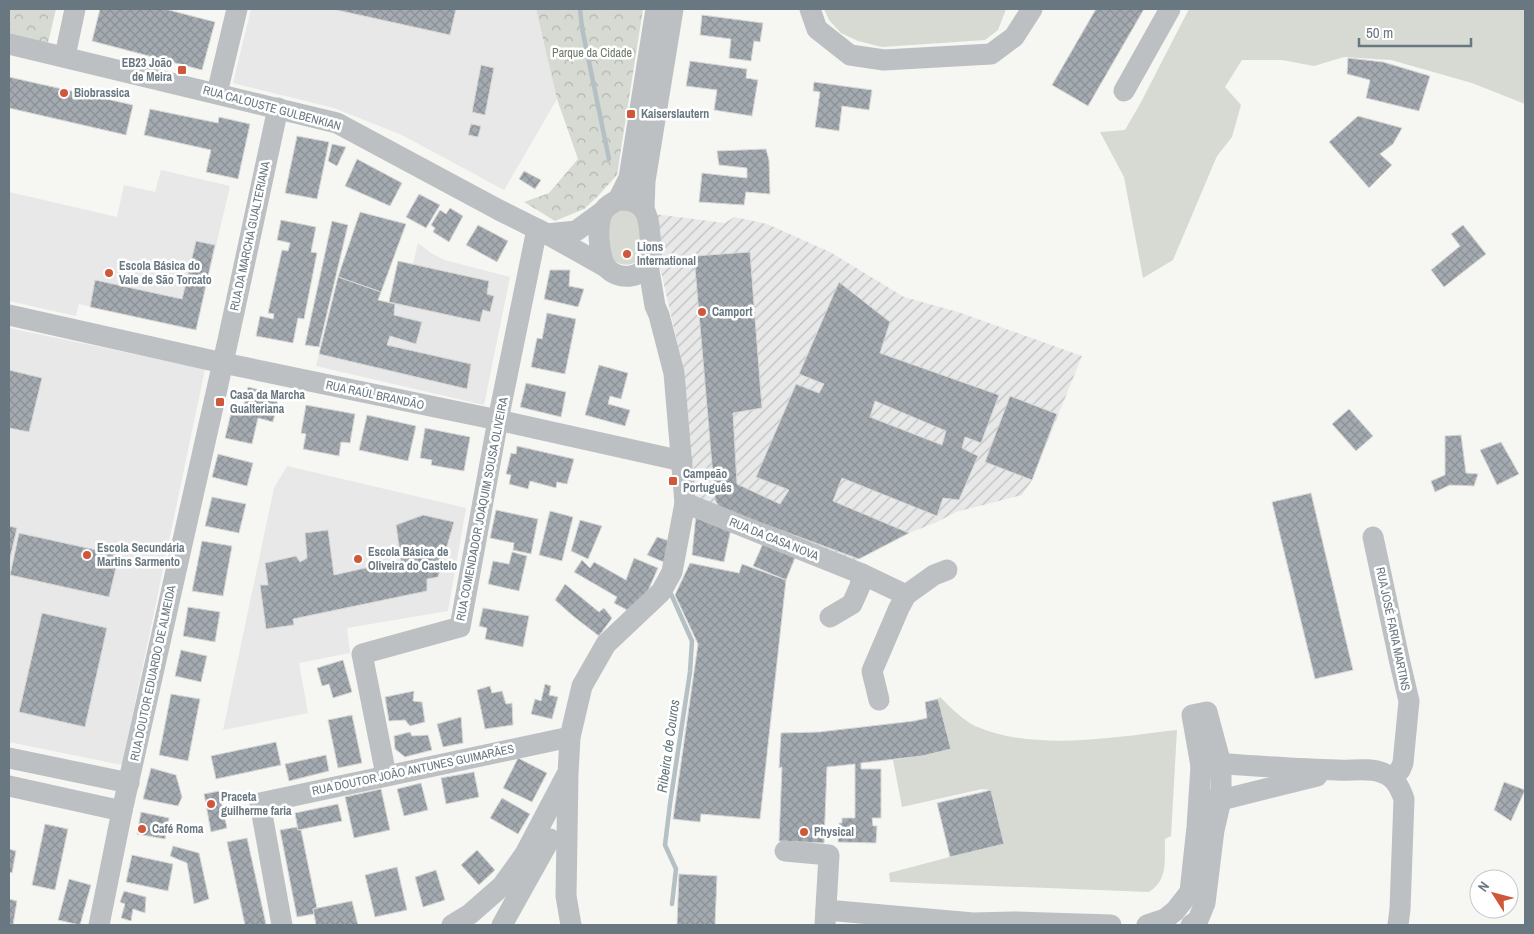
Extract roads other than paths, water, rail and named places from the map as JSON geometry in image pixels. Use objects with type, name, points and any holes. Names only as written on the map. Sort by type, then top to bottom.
[{"type":"street","points":[[65,56],[75,9]]},
{"type":"street","points":[[217,93],[236,9]]},
{"type":"street","points":[[542,231],[576,231],[610,206],[628,200],[637,203],[649,219],[652,254],[648,264],[642,271],[633,276],[614,272],[601,258],[599,222],[610,206],[629,178],[656,9]]},
{"type":"street","points":[[644,210],[645,181],[673,9]]},
{"type":"street","points":[[810,9],[817,29],[850,55],[884,60],[991,54],[1014,37],[1032,9]]},
{"type":"street","points":[[1124,91],[1170,9]]},
{"type":"street","name":"RUA CALOUSTE GULBENKIAN","points":[[9,44],[337,123],[542,231],[614,272],[641,291],[655,306]]},
{"type":"street","name":"RUA DA MARCHA GUALTERIANA","points":[[223,363],[278,108]]},
{"type":"street","name":"RUA COMENDADOR JOAQUIM SOUSA OLIVEIRA","points":[[386,776],[362,654],[460,627],[498,420],[542,231]]},
{"type":"street","points":[[571,925],[566,896],[568,774],[570,737],[582,686],[606,644],[661,592],[672,572],[685,503],[674,373],[655,306],[648,264]]},
{"type":"street","name":"RUA RAÚL BRANDÃO","points":[[9,315],[223,363],[498,420],[682,461]]},
{"type":"street","name":"RUA DOUTOR EDUARDO DE ALMEIDA","points":[[99,925],[122,811],[223,363]]},
{"type":"street","name":"RUA DA CASA NOVA","points":[[685,503],[862,574],[906,595]]},
{"type":"street","name":"RUA JOSÉ FARIA MARTINS","points":[[1373,537],[1409,701],[1403,763],[1400,770],[1392,778]]},
{"type":"street","points":[[880,700],[872,671],[899,608],[906,595],[934,575],[948,570]]},
{"type":"street","points":[[830,617],[852,604],[860,586],[862,574]]},
{"type":"street","name":"RUA DOUTOR JOÃO ANTUNES GUIMARÃES","points":[[282,925],[260,803],[570,737]]},
{"type":"street","points":[[9,758],[129,783]]},
{"type":"street","points":[[1211,765],[1377,771],[1385,773],[1392,778],[1400,788],[1404,798],[1398,925]]},
{"type":"street","points":[[1147,925],[1165,919],[1176,912],[1190,892],[1199,798],[1211,765]]},
{"type":"street","points":[[1191,925],[1198,920],[1205,903],[1214,830],[1221,800],[1211,765]]},
{"type":"street","points":[[1199,798],[1221,800],[1339,770]]},
{"type":"street","points":[[502,925],[557,826],[568,774]]},
{"type":"street","points":[[452,925],[470,914],[502,886],[525,854],[568,774]]},
{"type":"street","points":[[9,786],[122,811]]},
{"type":"street","points":[[785,851],[829,855],[825,918],[973,924],[1014,922],[1111,925]]},
{"type":"street","points":[[531,873],[548,872],[559,879],[566,896]]},
{"type":"waterway","name":"Ribeira de Couros","points":[[580,9],[582,28],[609,159]]},
{"type":"waterway","name":"Ribeira de Couros","points":[[671,594],[692,641],[690,672],[665,845],[676,869],[672,904]]},
{"type":"place","name":"EB23 João de Meira","points":[[182,70]]},
{"type":"place","name":"Biobrassica","points":[[64,93]]},
{"type":"place","name":"Kaiserslautern","points":[[631,114]]},
{"type":"place","name":"Lions International","points":[[627,254]]},
{"type":"place","name":"Escola Básica do Vale de São Torcato","points":[[109,273]]},
{"type":"place","name":"Camport","points":[[702,312]]},
{"type":"place","name":"Casa da Marcha Gualteriana","points":[[220,402]]},
{"type":"place","name":"Campeão Português","points":[[673,481]]},
{"type":"place","name":"Escola Secundária Martins Sarmento","points":[[87,555]]},
{"type":"place","name":"Escola Básica de Oliveira do Castelo","points":[[358,559]]},
{"type":"place","name":"Praceta guilherme faria","points":[[211,804]]},
{"type":"place","name":"Café Roma","points":[[142,829]]},
{"type":"place","name":"Physical","points":[[804,832]]},
{"type":"park label","name":"Parque da Cidade","points":[[592,53]]}]
